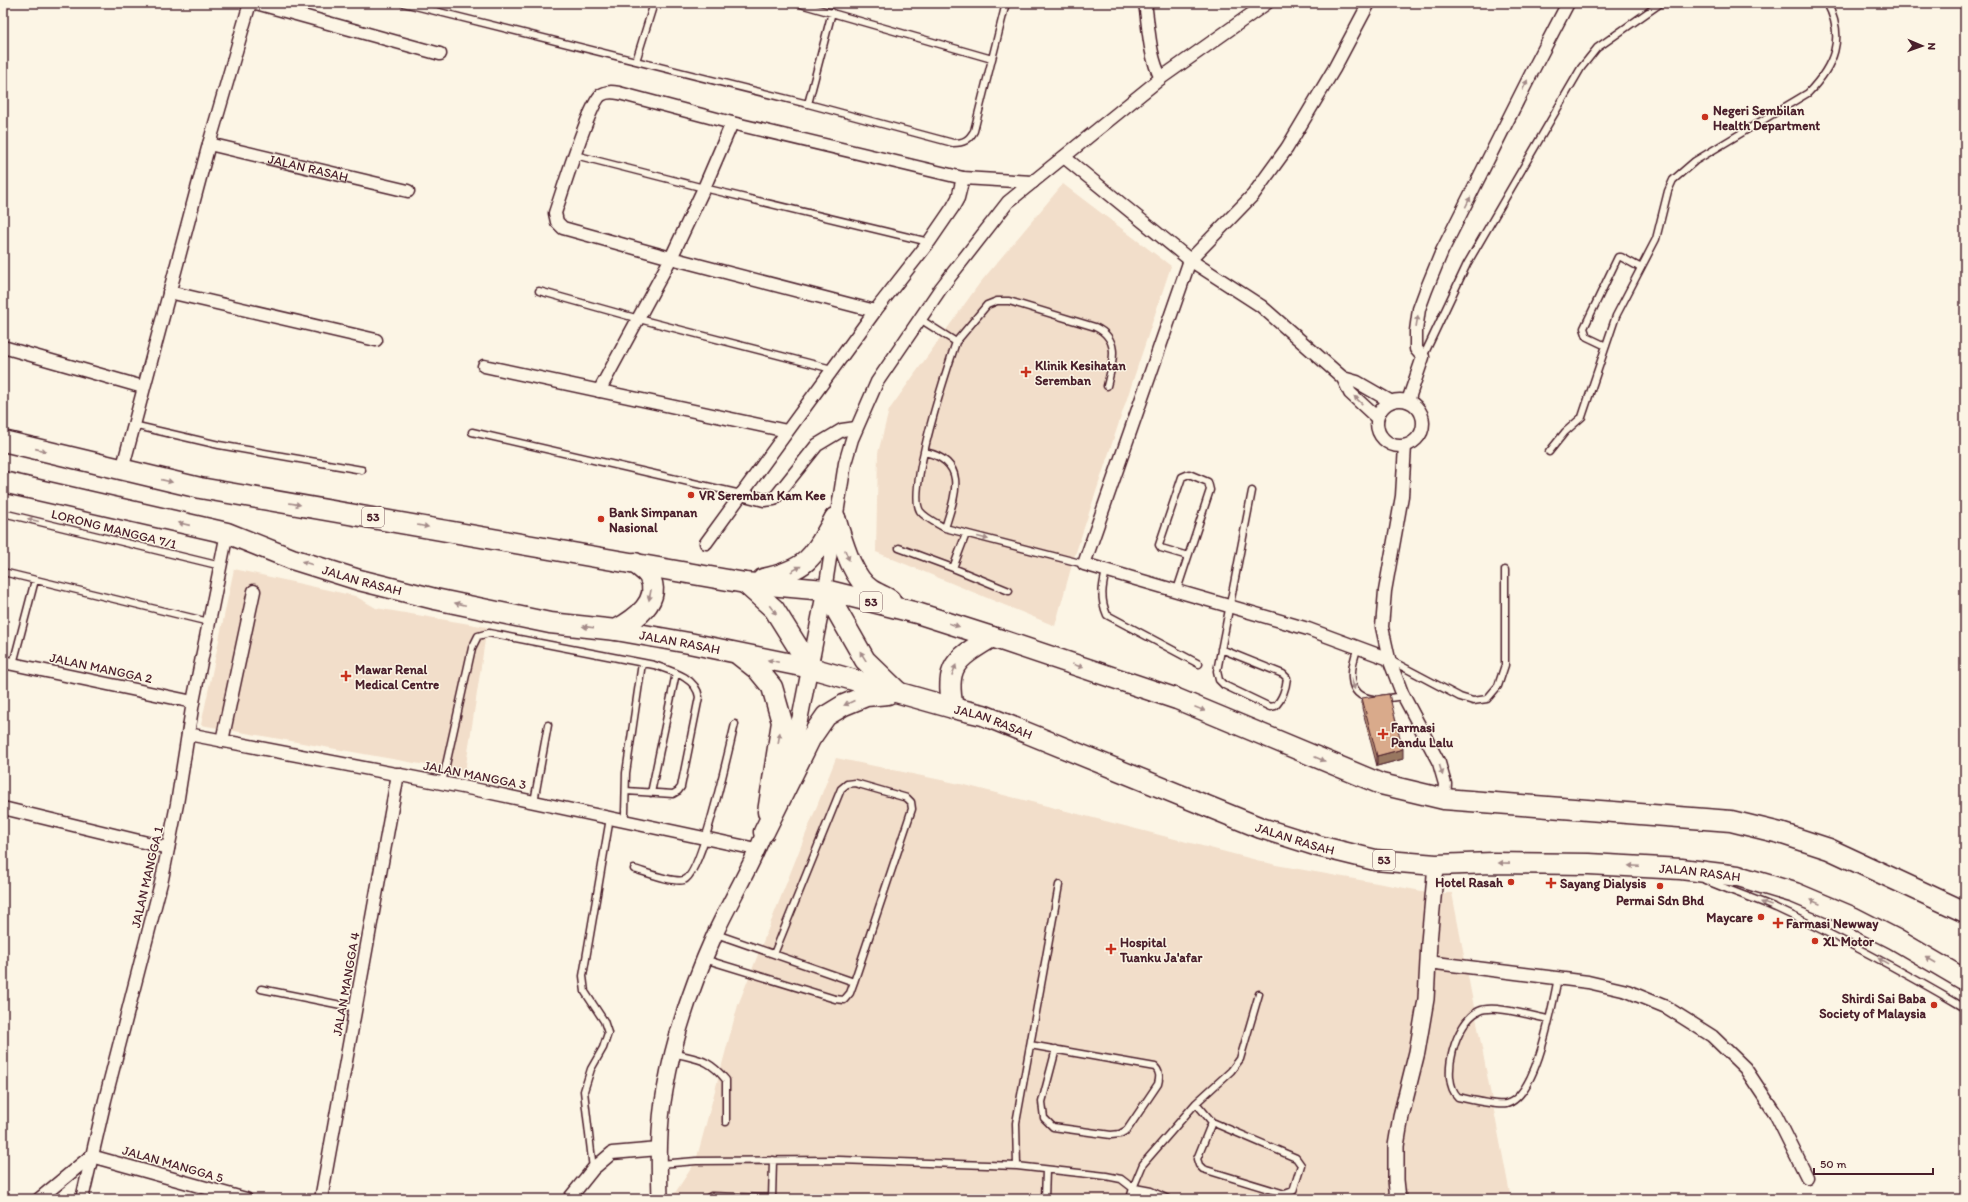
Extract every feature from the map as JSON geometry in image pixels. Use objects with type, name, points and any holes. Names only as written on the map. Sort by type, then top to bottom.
[{"type":"highway","name":"53","points":[[3,441],[200,488],[745,583],[825,590],[917,613],[1176,699],[1381,784],[1444,799],[1731,821],[1780,832],[1829,849],[1965,912]]},
{"type":"highway","name":"JALAN RASAH","points":[[3,482],[226,533],[292,559],[359,580],[435,599],[550,623],[616,630],[811,668],[983,715],[1261,828],[1318,846],[1375,860],[1436,865],[1493,863],[1581,864],[1681,869],[1738,876],[1796,893],[1852,917],[1895,939],[1965,980]]},
{"type":"highway","points":[[745,583],[787,574],[805,563],[820,544],[835,518]]},
{"type":"highway","points":[[835,518],[847,556],[855,571],[870,589],[917,613]]},
{"type":"highway","points":[[616,630],[641,614],[648,604],[651,594],[651,584],[648,575],[635,563]]},
{"type":"highway","points":[[745,583],[774,609],[811,668]]},
{"type":"highway","points":[[825,590],[865,660],[900,693]]},
{"type":"highway","points":[[953,708],[950,693],[950,681],[954,667],[962,655],[992,637]]},
{"type":"highway","points":[[736,653],[758,670],[772,687],[782,722],[760,840]]},
{"type":"highway","points":[[760,840],[810,739],[826,716],[844,705],[866,696],[900,693]]},
{"type":"street","points":[[122,470],[209,144],[250,3]]},
{"type":"street","points":[[256,3],[440,54]]},
{"type":"street","points":[[1145,3],[1152,53],[1157,71],[1161,78]]},
{"type":"street","points":[[660,1199],[659,1149],[665,1090],[673,1053],[689,998],[704,959],[760,840],[800,718],[811,668],[825,590],[835,518],[845,463],[856,428],[877,382],[941,288],[1008,202],[1161,78],[1267,3]]},
{"type":"street","points":[[1369,3],[1334,70],[1287,148],[1253,195],[1190,260],[1084,564],[1308,629],[1389,659]]},
{"type":"street","points":[[1408,401],[1423,357],[1416,349],[1416,331],[1419,309],[1426,290],[1442,251],[1568,3]]},
{"type":"street","points":[[875,311],[671,258],[563,228],[559,225],[555,213],[574,155],[596,100],[607,92],[619,93],[732,123],[962,178],[1033,182]]},
{"type":"street","points":[[599,390],[671,258],[704,188],[732,123]]},
{"type":"street","name":"JALAN RASAH","points":[[209,144],[408,191]]},
{"type":"street","points":[[1064,157],[1190,260],[1261,306],[1343,378],[1350,393],[1377,418]]},
{"type":"street","points":[[706,543],[832,369],[929,242],[958,198],[962,178]]},
{"type":"street","points":[[169,292],[376,340]]},
{"type":"street","points":[[3,347],[144,387]]},
{"type":"street","points":[[484,366],[787,431]]},
{"type":"street","points":[[1343,378],[1357,382],[1390,401]]},
{"type":"street","points":[[1397,399],[1408,401],[1418,408],[1423,422],[1418,437],[1412,443],[1405,446],[1389,444],[1379,433],[1377,418],[1384,405],[1390,401],[1397,399]]},
{"type":"street","points":[[741,494],[764,500],[774,499],[817,445],[842,430],[856,428]]},
{"type":"street","points":[[1405,446],[1402,496],[1385,591],[1382,627],[1389,659],[1404,696],[1439,763],[1445,784],[1444,799]]},
{"type":"street","name":"JALAN MANGGA 1","points":[[82,1199],[91,1156],[168,848],[193,702],[221,566],[226,533]]},
{"type":"street","points":[[222,741],[254,591]]},
{"type":"street","name":"JALAN MANGGA 2","points":[[8,663],[193,702]]},
{"type":"street","name":"JALAN MANGGA 3","points":[[188,734],[398,774],[706,838],[760,840]]},
{"type":"street","name":"JALAN MANGGA 4","points":[[321,1199],[398,774]]},
{"type":"street","points":[[3,808],[168,848]]},
{"type":"street","points":[[1397,1198],[1396,1146],[1401,1116],[1417,1052],[1426,999],[1436,865]]},
{"type":"street","points":[[1428,962],[1588,982],[1627,991],[1666,1007],[1712,1036],[1745,1068],[1771,1106],[1807,1178]]},
{"type":"street","points":[[569,1199],[593,1169],[612,1153],[659,1149]]},
{"type":"street","points":[[38,1199],[91,1156]]},
{"type":"street","name":"JALAN MANGGA 5","points":[[91,1156],[246,1199]]},
{"type":"lane","points":[[403,3],[808,104],[953,143],[967,141],[974,130],[1006,3]]},
{"type":"lane","points":[[636,61],[654,3]]},
{"type":"lane","points":[[797,3],[992,59]]},
{"type":"lane","points":[[1423,357],[1467,264],[1581,68],[1597,48],[1661,3]]},
{"type":"lane","points":[[1549,452],[1565,432],[1582,417],[1616,316],[1656,239],[1668,191],[1673,180],[1681,171],[1695,161],[1808,93],[1822,79],[1836,46],[1837,30],[1834,17],[1827,3]]},
{"type":"lane","points":[[808,104],[832,12]]},
{"type":"lane","points":[[574,155],[929,242]]},
{"type":"lane","points":[[1606,346],[1587,337],[1584,328],[1618,257],[1622,257],[1641,268]]},
{"type":"lane","points":[[539,291],[639,319],[832,369]]},
{"type":"lane","points":[[1084,564],[945,528],[932,521],[920,510],[917,494],[935,410],[956,342],[987,305],[996,301],[1009,301],[1105,331],[1110,338],[1112,347],[1112,368],[1107,386]]},
{"type":"lane","points":[[920,319],[956,342]]},
{"type":"lane","points":[[133,425],[219,445],[362,470]]},
{"type":"lane","points":[[472,432],[741,494]]},
{"type":"lane","points":[[925,452],[947,461],[953,471],[956,483],[955,495],[945,528]]},
{"type":"lane","points":[[1177,590],[1188,556],[1210,485],[1208,482],[1189,474],[1182,476],[1159,545],[1161,548],[1188,556]]},
{"type":"lane","points":[[1221,649],[1283,674],[1287,678],[1279,703],[1275,706],[1270,706],[1224,685],[1219,680],[1217,671],[1221,649],[1229,605],[1252,491]]},
{"type":"lane","name":"LORONG MANGGA 7/1","points":[[3,513],[221,566]]},
{"type":"lane","points":[[953,568],[966,534]]},
{"type":"lane","points":[[900,548],[1009,591]]},
{"type":"lane","points":[[1389,659],[1460,697],[1473,701],[1487,698],[1498,686],[1505,665],[1505,570]]},
{"type":"lane","points":[[1106,571],[1102,593],[1102,605],[1107,615],[1199,664]]},
{"type":"lane","points":[[3,572],[209,622]]},
{"type":"lane","points":[[8,663],[35,580]]},
{"type":"lane","points":[[442,783],[472,648],[478,636],[489,633],[642,663],[676,673],[693,682],[698,689],[699,697],[682,779],[678,791],[673,794],[626,791]]},
{"type":"lane","points":[[1358,647],[1353,661],[1351,679],[1354,689],[1360,696],[1377,700],[1404,696]]},
{"type":"lane","points":[[623,821],[625,813],[626,773],[642,663]]},
{"type":"lane","points":[[651,792],[676,673]]},
{"type":"lane","points":[[634,869],[677,880],[685,880],[691,876],[706,838],[735,724]]},
{"type":"lane","points":[[534,802],[548,725]]},
{"type":"lane","points":[[704,959],[835,999],[844,1000],[850,993],[854,982],[912,809],[911,802],[907,798],[855,783],[847,784],[841,789],[774,954]]},
{"type":"lane","points":[[593,1169],[584,1091],[591,1068],[603,1048],[608,1033],[604,1022],[585,992],[583,976],[610,818]]},
{"type":"lane","points":[[1681,869],[1738,894],[1774,907],[1820,929],[1876,958],[1965,1008]]},
{"type":"lane","points":[[1017,1166],[1016,1123],[1058,885]]},
{"type":"lane","points":[[716,934],[854,982]]},
{"type":"lane","points":[[1548,1019],[1494,1009],[1479,1011],[1472,1016],[1459,1034],[1453,1051],[1450,1067],[1450,1083],[1452,1092],[1458,1097],[1504,1104],[1511,1102],[1517,1097],[1537,1064],[1548,1019],[1558,978]]},
{"type":"lane","points":[[261,989],[356,1008]]},
{"type":"lane","points":[[1130,1199],[1133,1188],[1144,1164],[1196,1103],[1232,1071],[1240,1059],[1259,994]]},
{"type":"lane","points":[[1030,1044],[1155,1067],[1158,1070],[1160,1077],[1158,1084],[1127,1130],[1120,1134],[1112,1135],[1053,1127],[1044,1118],[1042,1102],[1056,1049]]},
{"type":"lane","points":[[673,1053],[709,1063],[716,1067],[726,1080],[726,1122]]},
{"type":"lane","points":[[1196,1103],[1212,1122],[1296,1158],[1301,1165],[1293,1191],[1285,1194],[1203,1168],[1199,1165],[1197,1159],[1212,1122]]},
{"type":"lane","points":[[706,1199],[711,1196],[772,1199],[773,1160]]},
{"type":"lane","points":[[659,1164],[696,1161],[839,1160],[1017,1166],[1121,1179],[1147,1199]]},
{"type":"lane","points":[[1045,1199],[1046,1170]]},
{"type":"lane","points":[[1133,1188],[1151,1191],[1168,1199]]},
{"type":"shaded area","name":"Klinik Kesihatan Seremban","points":[[1063,184],[1171,266],[1073,561],[1055,626],[876,552],[878,453],[889,410],[979,284]]},
{"type":"shaded area","name":"Mawar Renal Medical Centre","points":[[234,569],[355,596],[376,608],[487,627],[465,772],[201,725]]},
{"type":"shaded area","name":"Hospital Tuanku Ja'afar","points":[[836,758],[965,785],[1276,865],[1433,893],[1452,893],[1511,1199],[671,1199],[696,1161],[738,1005]]},
{"type":"building","name":"Farmasi Pandu Lalu","points":[[1389,694],[1403,749],[1377,756],[1362,698]]},
{"type":"place","name":"Negeri Sembilan Health Department","points":[[1705,117]]},
{"type":"place","name":"Klinik Kesihatan Seremban","points":[[1026,372]]},
{"type":"place","name":"VR Seremban Kam Kee","points":[[691,495]]},
{"type":"place","name":"Bank Simpanan Nasional","points":[[601,519]]},
{"type":"place","name":"Mawar Renal Medical Centre","points":[[346,676]]},
{"type":"place","name":"Farmasi Pandu Lalu","points":[[1383,734]]},
{"type":"place","name":"Hotel Rasah","points":[[1511,882]]},
{"type":"place","name":"Sayang Dialysis","points":[[1551,883]]},
{"type":"place","name":"Permai Sdn Bhd","points":[[1660,886]]},
{"type":"place","name":"Maycare","points":[[1761,917]]},
{"type":"place","name":"Farmasi Newway","points":[[1778,923]]},
{"type":"place","name":"XL Motor","points":[[1815,941]]},
{"type":"place","name":"Hospital Tuanku Ja'afar","points":[[1111,949]]},
{"type":"place","name":"Shirdi Sai Baba Society of Malaysia","points":[[1934,1005]]}]
